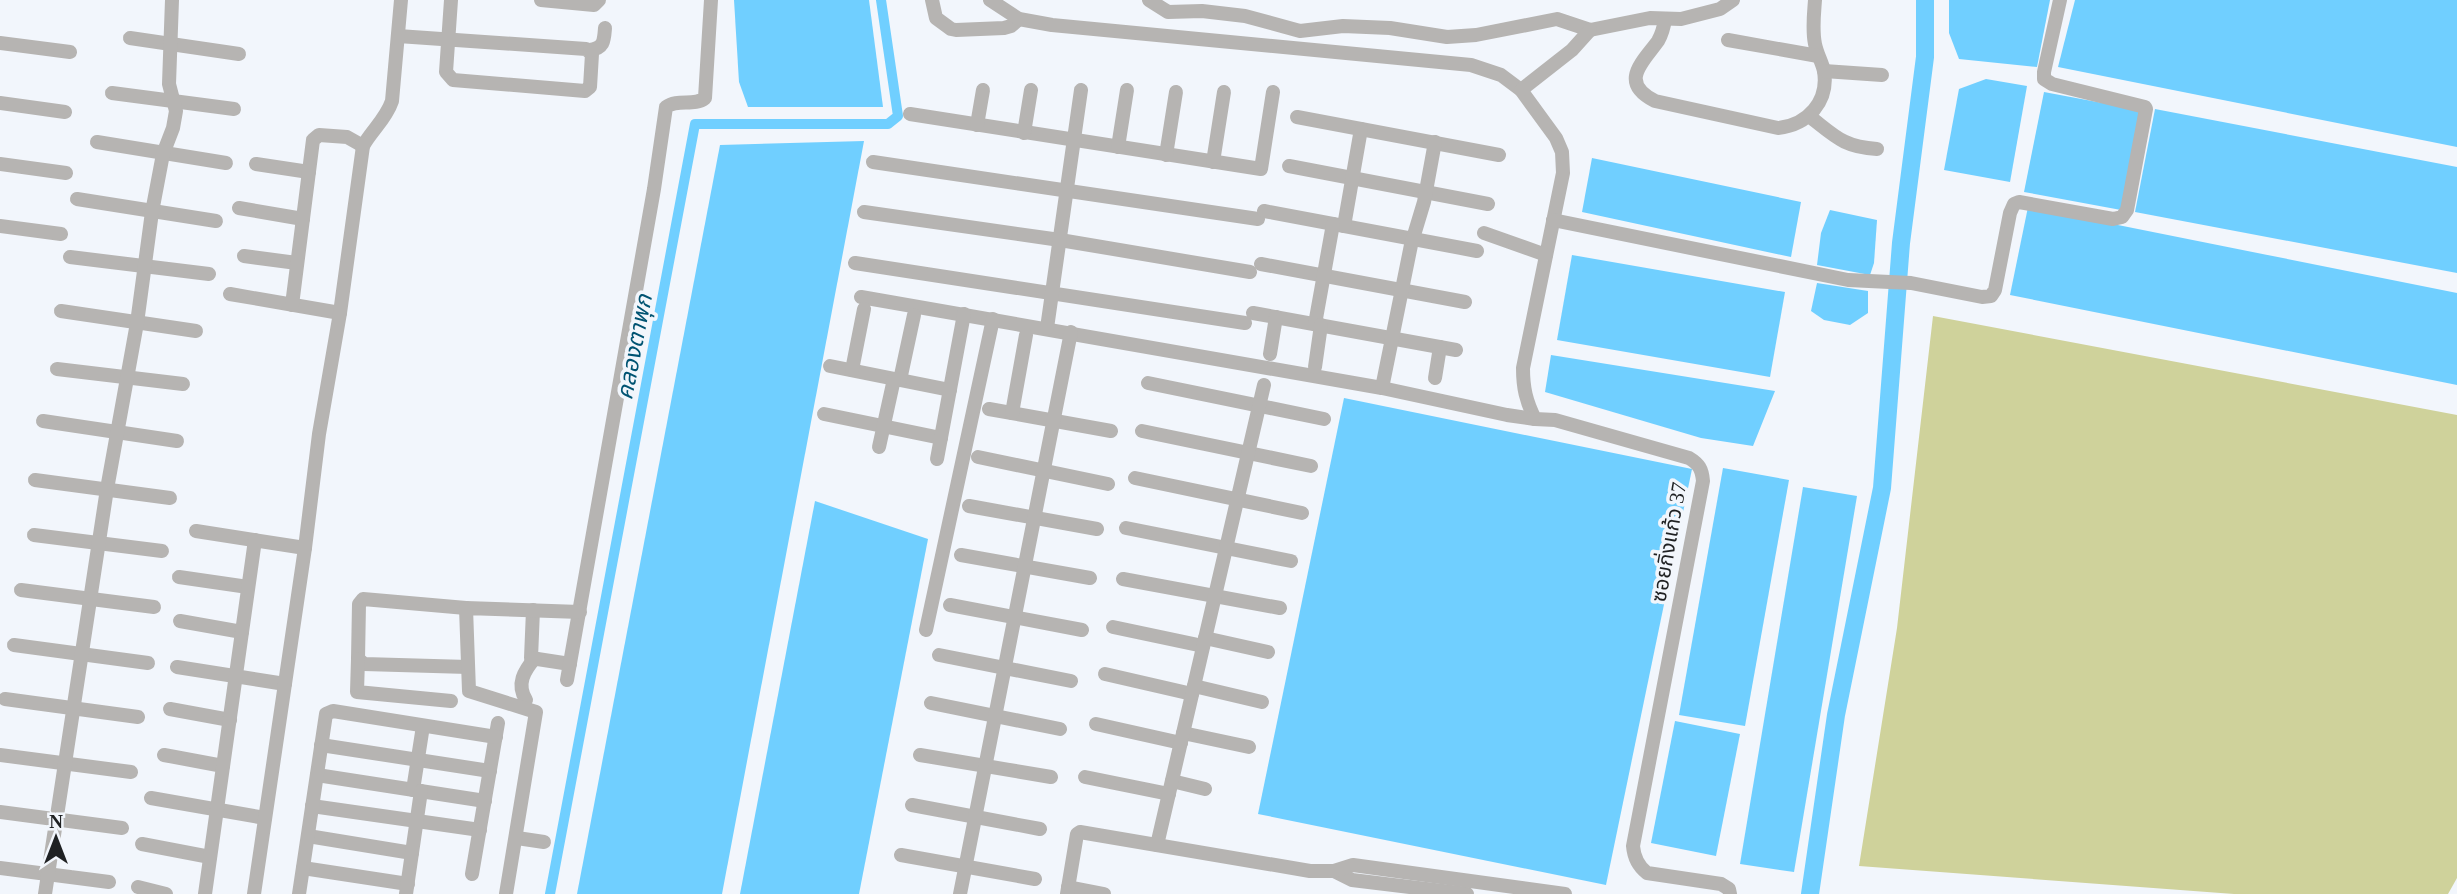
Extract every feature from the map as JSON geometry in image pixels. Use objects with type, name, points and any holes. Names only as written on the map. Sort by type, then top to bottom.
[{"type":"street","points":[[45,894],[107,489],[137,323],[152,212],[163,154],[176,111],[169,84],[172,0]]},
{"type":"street","points":[[254,894],[363,146],[388,114],[392,101],[401,0]]},
{"type":"street","points":[[451,0],[446,72],[453,80],[585,91],[590,87],[590,50]]},
{"type":"street","points":[[541,0],[594,5],[599,0]]},
{"type":"street","points":[[567,680],[652,202],[666,107],[673,103],[699,102],[705,98],[711,0]]},
{"type":"street","points":[[932,0],[936,18],[951,29],[1004,28],[1019,19]]},
{"type":"street","points":[[990,0],[1019,19],[1065,27],[1471,65],[1501,75],[1521,90],[1550,129],[1562,152],[1563,173],[1523,368],[1524,396],[1535,419]]},
{"type":"street","points":[[1149,0],[1168,12],[1202,11],[1245,16],[1300,31],[1343,26],[1378,27],[1447,37],[1467,36],[1557,19],[1590,30],[1650,18],[1681,19],[1720,9],[1733,0]]},
{"type":"street","points":[[1665,19],[1662,33],[1637,71],[1636,81],[1645,96],[1655,101],[1778,128],[1797,124],[1809,116],[1824,94],[1824,71],[1814,32],[1815,0]]},
{"type":"street","points":[[1553,220],[1847,280],[1900,282],[1982,297],[1991,296],[1995,290],[2010,213],[2012,207],[2019,202],[2113,219],[2126,213],[2146,109],[2044,79],[2060,0]]},
{"type":"street","points":[[398,36],[590,50],[599,49],[603,44],[605,28]]},
{"type":"street","points":[[1521,90],[1572,50],[1590,30]]},
{"type":"street","points":[[130,38],[239,54]]},
{"type":"street","points":[[1728,40],[1818,55]]},
{"type":"street","points":[[0,43],[70,52]]},
{"type":"street","points":[[1824,71],[1882,75]]},
{"type":"street","points":[[977,125],[983,90]]},
{"type":"street","points":[[1024,132],[1031,90]]},
{"type":"street","points":[[1047,328],[1081,90]]},
{"type":"street","points":[[1118,147],[1127,90]]},
{"type":"street","points":[[1166,155],[1176,92]]},
{"type":"street","points":[[1213,162],[1224,92]]},
{"type":"street","points":[[909,114],[1261,169],[1273,92]]},
{"type":"street","points":[[113,93],[234,109]]},
{"type":"street","points":[[0,103],[65,112]]},
{"type":"street","points":[[1809,116],[1844,144],[1877,149]]},
{"type":"street","points":[[1297,117],[1499,155]]},
{"type":"street","points":[[1315,367],[1324,276],[1352,178],[1361,129]]},
{"type":"street","points":[[292,305],[315,137],[347,137],[363,146]]},
{"type":"street","points":[[97,142],[226,163]]},
{"type":"street","points":[[1382,388],[1435,142]]},
{"type":"street","points":[[873,162],[1338,225],[1477,251]]},
{"type":"street","points":[[0,164],[65,173]]},
{"type":"street","points":[[256,164],[309,172]]},
{"type":"street","points":[[1289,166],[1488,204]]},
{"type":"street","points":[[77,199],[216,221]]},
{"type":"street","points":[[239,208],[303,219]]},
{"type":"street","points":[[864,212],[1324,276],[1465,302]]},
{"type":"street","points":[[0,226],[61,234]]},
{"type":"street","points":[[1484,233],[1499,236],[1546,255]]},
{"type":"street","points":[[244,256],[297,263]]},
{"type":"street","points":[[70,257],[209,274]]},
{"type":"street","points":[[855,263],[1051,293],[1249,318],[1276,317],[1457,350]]},
{"type":"street","points":[[230,294],[340,313]]},
{"type":"street","points":[[852,370],[863,303],[964,314],[1071,332],[1382,388],[1535,419]]},
{"type":"street","points":[[61,311],[195,331]]},
{"type":"street","points":[[937,459],[964,314]]},
{"type":"street","points":[[879,447],[914,315]]},
{"type":"street","points":[[1270,354],[1276,317]]},
{"type":"street","points":[[926,630],[993,319]]},
{"type":"street","points":[[960,894],[1071,332]]},
{"type":"street","points":[[1012,413],[1026,335]]},
{"type":"street","points":[[1435,378],[1440,347]]},
{"type":"street","points":[[830,366],[950,390]]},
{"type":"street","points":[[57,369],[183,384]]},
{"type":"street","points":[[1148,383],[1324,419]]},
{"type":"street","points":[[1157,845],[1264,385]]},
{"type":"street","points":[[989,409],[1111,431]]},
{"type":"street","points":[[824,414],[941,438]]},
{"type":"street","name":"ซอยกิ่งแก้ว 37","points":[[1535,419],[1555,420],[1689,458],[1700,466],[1703,481],[1633,854],[1647,873],[1721,884],[1729,889],[1730,894]]},
{"type":"street","points":[[43,421],[177,441]]},
{"type":"street","points":[[1142,431],[1311,466]]},
{"type":"street","points":[[978,457],[1108,484]]},
{"type":"street","points":[[1135,478],[1302,513]]},
{"type":"street","points":[[35,480],[170,498]]},
{"type":"street","points":[[968,506],[1097,529]]},
{"type":"street","points":[[1126,528],[1291,561]]},
{"type":"street","points":[[196,531],[305,548]]},
{"type":"street","points":[[34,535],[162,551]]},
{"type":"street","points":[[205,894],[255,540]]},
{"type":"street","points":[[961,555],[1090,578]]},
{"type":"street","points":[[179,577],[248,587]]},
{"type":"street","points":[[1123,579],[1280,608]]},
{"type":"street","points":[[21,590],[154,607]]},
{"type":"street","points":[[451,701],[357,692],[359,604],[363,599],[466,608],[580,612]]},
{"type":"street","points":[[950,605],[1082,630]]},
{"type":"street","points":[[466,608],[469,691],[536,712],[506,894]]},
{"type":"street","points":[[533,610],[531,657],[570,664]]},
{"type":"street","points":[[180,621],[242,632]]},
{"type":"street","points":[[1113,627],[1268,652]]},
{"type":"street","points":[[14,645],[148,663]]},
{"type":"street","points":[[939,656],[1071,681]]},
{"type":"street","points":[[526,700],[522,694],[522,676],[535,658]]},
{"type":"street","points":[[358,659],[364,664],[468,667]]},
{"type":"street","points":[[177,667],[285,684]]},
{"type":"street","points":[[1105,674],[1262,702]]},
{"type":"street","points":[[5,699],[138,718]]},
{"type":"street","points":[[931,703],[1060,729]]},
{"type":"street","points":[[170,709],[230,720]]},
{"type":"street","points":[[299,894],[326,714],[333,711],[422,726],[497,730],[472,874]]},
{"type":"street","points":[[1096,724],[1249,747]]},
{"type":"street","points":[[303,868],[407,889],[417,821],[417,760],[422,726]]},
{"type":"street","points":[[321,745],[490,771]]},
{"type":"street","points":[[0,755],[131,772]]},
{"type":"street","points":[[164,755],[223,766]]},
{"type":"street","points":[[920,755],[1051,777]]},
{"type":"street","points":[[317,775],[485,801]]},
{"type":"street","points":[[1085,777],[1171,788],[1205,789]]},
{"type":"street","points":[[151,798],[265,818]]},
{"type":"street","points":[[912,805],[1040,829]]},
{"type":"street","points":[[312,806],[480,830]]},
{"type":"street","points":[[0,812],[122,828]]},
{"type":"street","points":[[1104,894],[1068,891],[1077,834],[1080,832],[1310,872],[1334,871],[1353,865],[1433,883],[1467,894]]},
{"type":"street","points":[[308,836],[412,853]]},
{"type":"street","points":[[517,838],[544,842]]},
{"type":"street","points":[[142,844],[210,857]]},
{"type":"street","points":[[901,855],[1035,879]]},
{"type":"street","points":[[0,868],[109,882]]},
{"type":"street","points":[[1433,883],[1564,894]]},
{"type":"street","points":[[138,887],[166,894]]},
{"type":"street","points":[[1355,889],[1389,894]]},
{"type":"green space","points":[[1933,316],[2457,415],[2457,878],[2448,894],[2234,894],[1859,866],[1897,628]]},
{"type":"water","points":[[734,0],[869,0],[883,107],[748,107],[739,82]]},
{"type":"water","points":[[1949,0],[2050,0],[2037,67],[1959,59],[1949,33]]},
{"type":"water","points":[[2075,0],[2457,0],[2457,147],[2058,67]]},
{"type":"water","points":[[1986,79],[2027,86],[2010,182],[1944,170],[1959,89]]},
{"type":"water","points":[[2044,92],[2140,110],[2121,210],[2024,192]]},
{"type":"water","points":[[2155,109],[2457,167],[2457,273],[2135,212]]},
{"type":"water","points":[[864,141],[722,894],[577,894],[720,145]]},
{"type":"water","points":[[1592,158],[1801,202],[1791,257],[1582,212]]},
{"type":"water","points":[[2028,207],[2457,293],[2457,385],[2010,295]]},
{"type":"water","points":[[1830,210],[1877,220],[1874,263],[1870,275],[1817,265],[1821,233]]},
{"type":"water","points":[[1572,255],[1785,292],[1770,377],[1557,340]]},
{"type":"water","points":[[1817,283],[1868,291],[1868,313],[1850,325],[1824,320],[1811,311]]},
{"type":"water","points":[[1551,355],[1775,391],[1753,446],[1701,438],[1545,392]]},
{"type":"water","points":[[1344,398],[1692,469],[1606,885],[1258,814]]},
{"type":"water","points":[[1723,468],[1789,480],[1745,726],[1679,715]]},
{"type":"water","points":[[1803,487],[1857,496],[1794,872],[1740,864]]},
{"type":"water","points":[[815,501],[928,539],[859,894],[740,894]]},
{"type":"water","points":[[1675,721],[1740,734],[1716,856],[1651,843]]},
{"type":"waterway","name":"คลองตาพุก","points":[[550,894],[695,124],[888,124],[898,116],[881,0]]},
{"type":"waterway","points":[[1810,894],[1836,715],[1882,488],[1901,243],[1925,57],[1925,0]]}]
